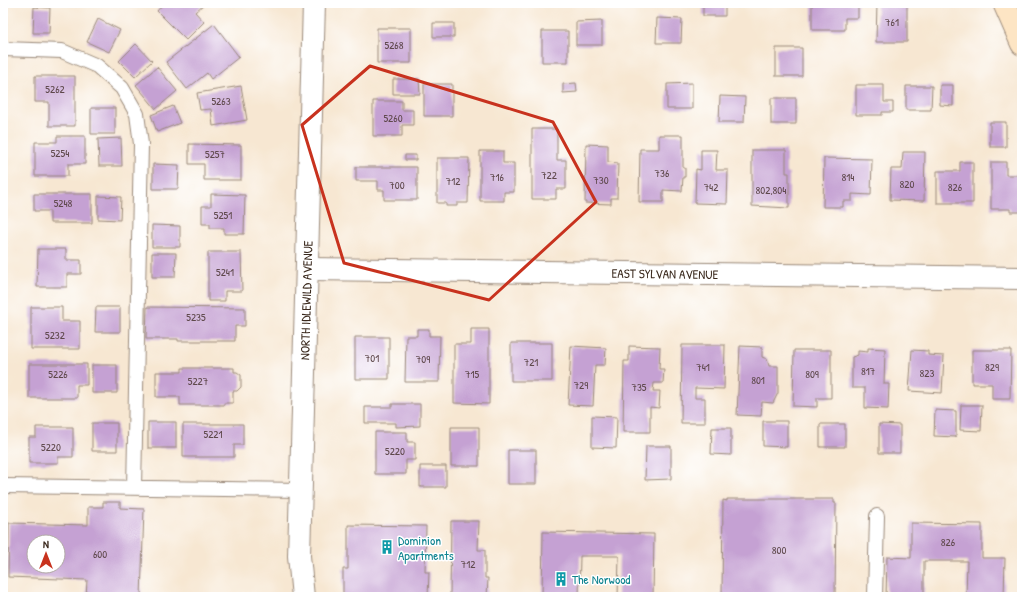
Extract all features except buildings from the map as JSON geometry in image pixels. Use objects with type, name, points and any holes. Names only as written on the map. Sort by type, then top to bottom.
[{"type":"street","name":"NORTH IDLEWILD AVENUE","points":[[302,597],[299,556],[308,269],[314,3]]},
{"type":"street","points":[[1004,3],[1022,44]]},
{"type":"street","name":"EAST SYLVAN AVENUE","points":[[308,269],[1022,278]]},
{"type":"lane","points":[[3,49],[62,51],[97,66],[122,88],[136,114],[141,144],[134,488]]},
{"type":"lane","points":[[3,486],[301,490]]},
{"type":"lane","points":[[875,597],[877,516]]},
{"type":"highlighted area","points":[[370,66],[553,122],[596,202],[489,300],[344,263],[302,125]]},
{"type":"place","name":"Dominion Apartments","points":[[387,547]]},
{"type":"place","name":"The Norwood","points":[[561,579]]}]
